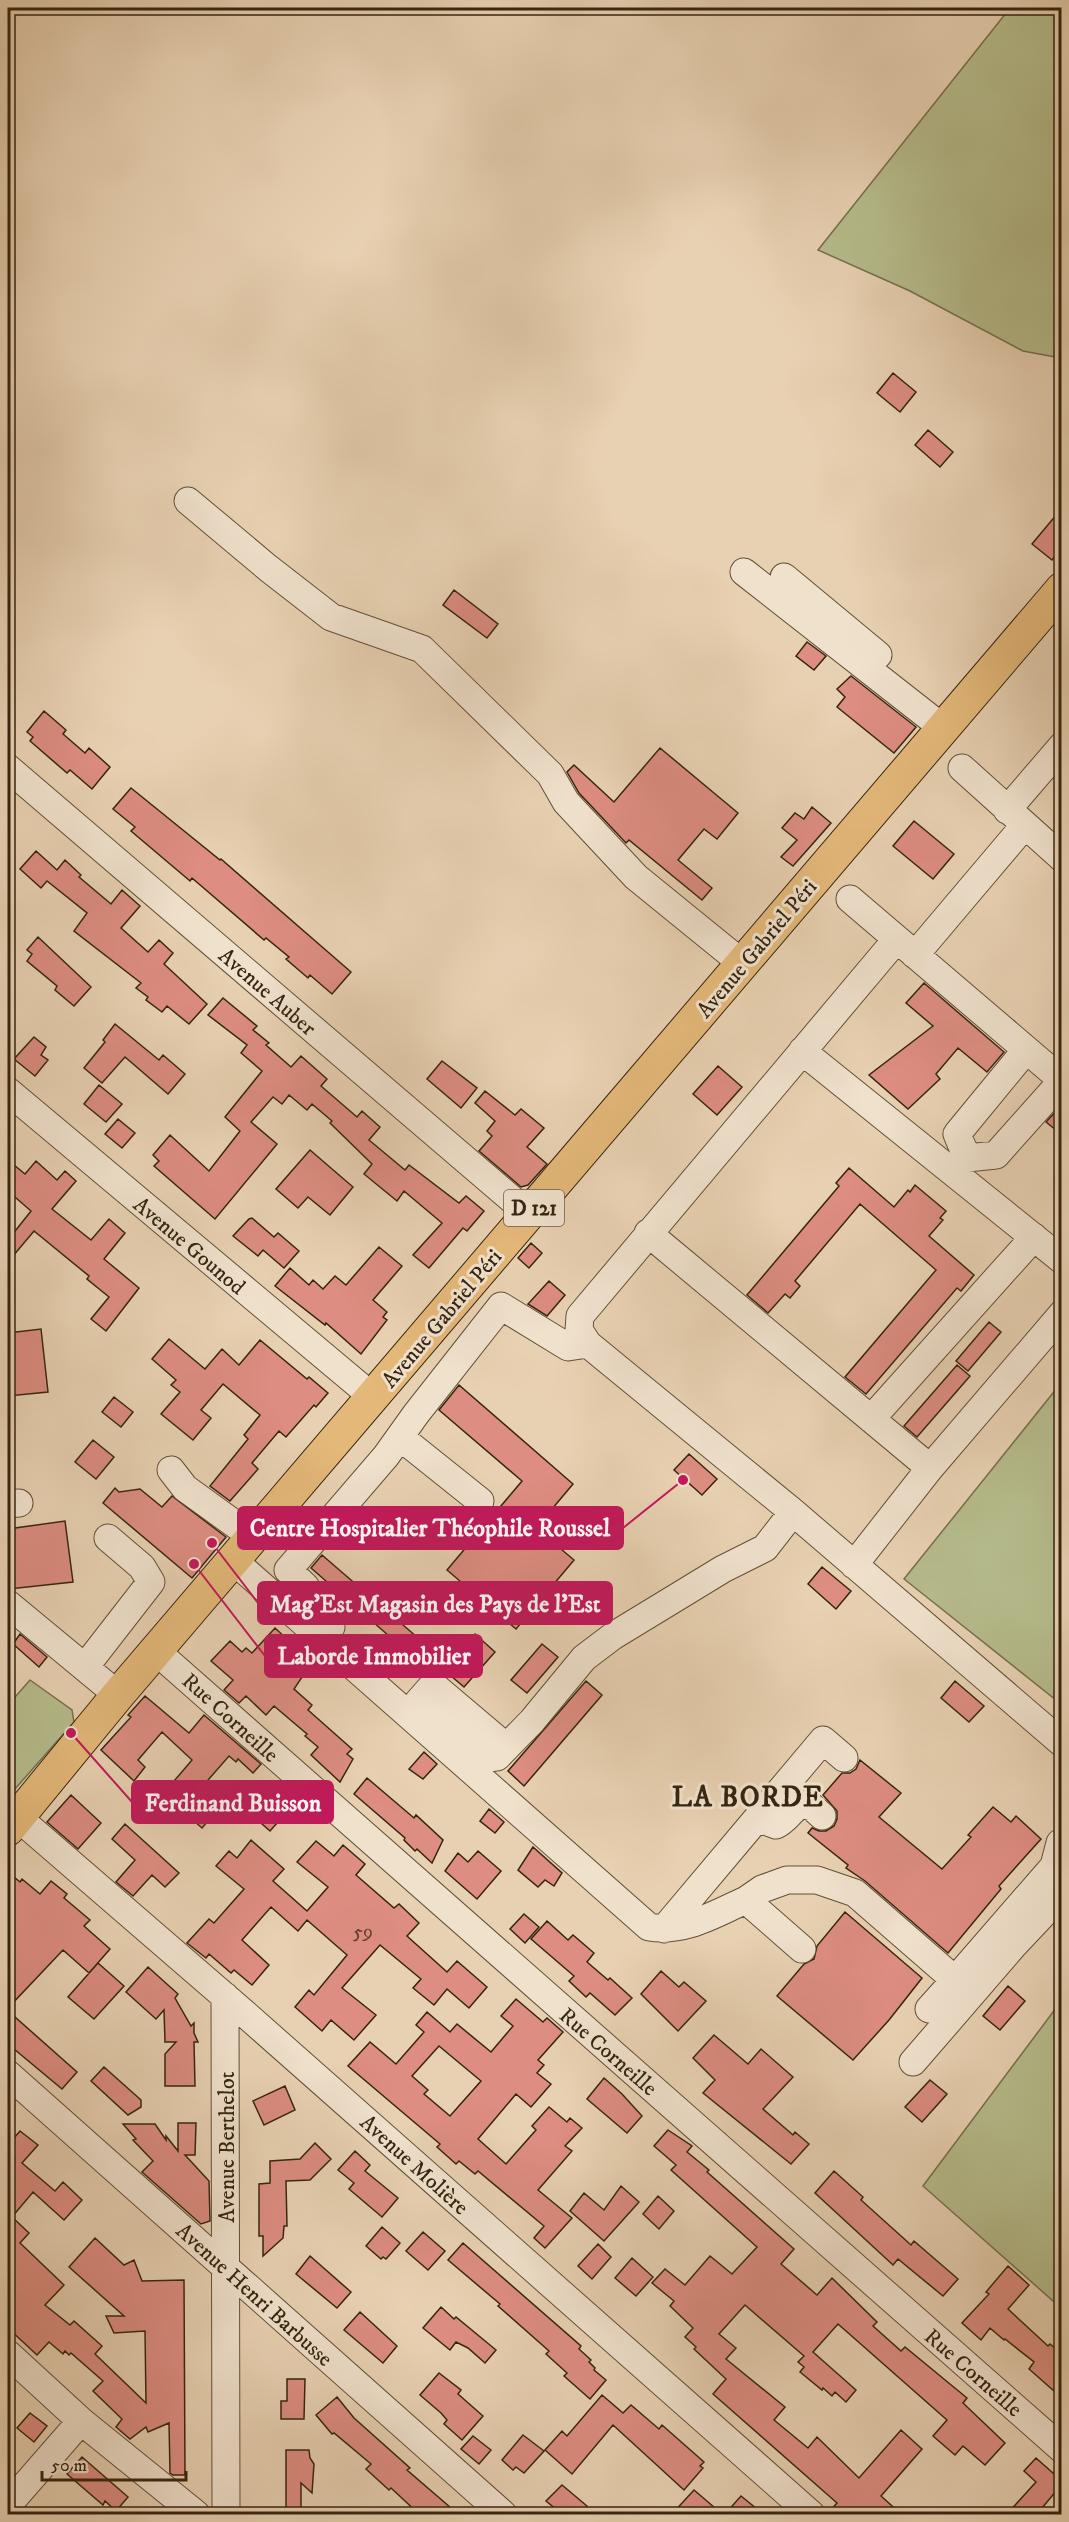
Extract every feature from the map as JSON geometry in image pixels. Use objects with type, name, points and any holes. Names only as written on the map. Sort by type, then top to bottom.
[{"type":"main road","name":"Avenue Gabriel Péri","points":[[11,1819],[157,1652],[1062,589]]},
{"type":"street","points":[[188,501],[330,617],[422,649],[550,774],[566,802],[636,877],[743,964]]},
{"type":"street","points":[[744,572],[944,727]]},
{"type":"street","points":[[784,577],[921,690],[944,727]]},
{"type":"street","points":[[1062,746],[1016,818],[906,947],[802,1051],[580,1316],[579,1330],[588,1344],[793,1512],[1062,1743]]},
{"type":"street","name":"Avenue Auber","points":[[8,768],[529,1214]]},
{"type":"street","points":[[962,768],[1062,858]]},
{"type":"street","points":[[850,899],[1062,1080],[996,1155],[961,1166]]},
{"type":"street","points":[[961,1166],[957,1134],[1026,1050]]},
{"type":"street","points":[[802,1051],[961,1166],[1034,1237],[1062,1260]]},
{"type":"street","name":"Avenue Gounod","points":[[8,1092],[374,1398]]},
{"type":"street","points":[[648,1233],[930,1468]]},
{"type":"street","points":[[871,1419],[1034,1237]]},
{"type":"street","points":[[588,1344],[568,1347],[501,1306],[386,1456],[288,1570],[310,1594],[309,1605],[314,1612],[483,1759],[497,1757],[532,1721],[584,1658],[623,1629],[723,1569],[765,1548],[793,1512]]},
{"type":"street","points":[[854,1565],[930,1468],[1062,1314]]},
{"type":"street","points":[[400,1437],[480,1501]]},
{"type":"street","points":[[171,1470],[244,1550],[649,1927],[664,1929],[703,1920],[746,1900],[762,1889],[787,1880],[817,1880],[855,1893],[956,1980]]},
{"type":"street","points":[[85,1667],[151,1582],[142,1567],[108,1538]]},
{"type":"street","points":[[8,1604],[118,1695]]},
{"type":"street","name":"Rue Corneille","points":[[157,1652],[1062,2450]]},
{"type":"street","points":[[664,1929],[823,1740],[844,1758]]},
{"type":"street","points":[[759,1815],[765,1821],[776,1825],[783,1822],[795,1807],[802,1804],[822,1816]]},
{"type":"street","name":"Avenue Molière","points":[[11,1819],[225,1996],[811,2514]]},
{"type":"street","points":[[929,2009],[1054,1866],[1060,1843]]},
{"type":"street","points":[[913,2062],[1014,1945],[1062,1894]]},
{"type":"street","points":[[746,1900],[802,1949]]},
{"type":"street","name":"Avenue Berthelot","points":[[225,1996],[226,2514]]},
{"type":"street","name":"Avenue Henri Barbusse","points":[[8,2073],[503,2514]]},
{"type":"street","points":[[8,2354],[81,2421],[196,2514]]},
{"type":"street","points":[[8,2505],[81,2421]]},
{"type":"green space","points":[[1010,8],[1061,8],[1061,358],[1023,351],[910,291],[818,250]]},
{"type":"green space","points":[[1061,1383],[1061,1704],[904,1579]]},
{"type":"green space","points":[[30,1680],[72,1710],[74,1722],[15,1789],[8,1788],[8,1705]]},
{"type":"green space","points":[[1061,1947],[1061,2308],[923,2186],[1056,2008]]},
{"type":"building","points":[[893,373],[916,392],[900,412],[877,393]]},
{"type":"building","points":[[928,430],[953,452],[940,467],[915,445]]},
{"type":"building","points":[[1062,508],[1062,548],[1052,560],[1032,544]]},
{"type":"building","points":[[454,590],[498,624],[487,638],[443,605]]},
{"type":"building","points":[[807,642],[826,656],[814,670],[796,656]]},
{"type":"building","points":[[851,676],[916,727],[894,753],[837,707],[845,697],[837,689]]},
{"type":"building","points":[[44,711],[66,730],[63,734],[85,753],[89,748],[110,767],[92,789],[70,770],[67,773],[30,741],[33,737],[27,732]]},
{"type":"building","points":[[660,748],[738,813],[717,839],[704,829],[678,860],[712,888],[702,900],[629,840],[626,843],[579,793],[567,772],[574,765],[614,802]]},
{"type":"building","points":[[131,788],[221,859],[351,972],[332,994],[310,975],[308,978],[286,959],[289,957],[266,938],[264,940],[192,878],[190,881],[131,831],[135,827],[113,809]]},
{"type":"building","points":[[812,807],[831,823],[793,866],[781,857],[797,840],[782,828],[795,813],[804,819]]},
{"type":"building","points":[[914,821],[954,854],[933,879],[893,846]]},
{"type":"building","points":[[36,851],[57,870],[65,860],[81,875],[79,877],[111,904],[122,890],[140,906],[121,928],[148,952],[159,940],[173,953],[164,964],[207,1004],[189,1024],[167,1006],[162,1012],[146,1000],[148,997],[136,988],[141,983],[74,931],[87,913],[47,881],[41,888],[20,869]]},
{"type":"building","points":[[38,937],[91,987],[74,1006],[55,990],[57,986],[27,961],[32,954],[27,950]]},
{"type":"building","points":[[924,983],[1004,1052],[987,1072],[958,1048],[936,1074],[940,1079],[908,1109],[869,1075],[933,1026],[906,1003]]},
{"type":"building","points":[[223,998],[257,1026],[253,1030],[269,1043],[266,1045],[291,1067],[301,1056],[327,1079],[321,1086],[357,1117],[362,1111],[380,1127],[369,1140],[405,1170],[409,1165],[459,1203],[466,1196],[484,1211],[467,1231],[463,1228],[429,1268],[413,1255],[442,1223],[404,1191],[397,1201],[364,1174],[372,1164],[330,1123],[332,1121],[312,1104],[307,1110],[289,1095],[282,1104],[273,1097],[251,1122],[277,1144],[215,1219],[154,1166],[159,1161],[153,1155],[170,1135],[209,1171],[240,1131],[225,1117],[262,1071],[241,1053],[247,1045],[208,1015]]},
{"type":"building","points":[[115,1024],[159,1060],[163,1055],[185,1074],[168,1094],[125,1057],[102,1083],[84,1068],[105,1042],[103,1040]]},
{"type":"building","points":[[34,1037],[46,1047],[41,1055],[48,1060],[35,1076],[14,1059]]},
{"type":"building","points":[[442,1061],[477,1088],[461,1108],[427,1079]]},
{"type":"building","points":[[718,1066],[742,1087],[717,1115],[693,1094]]},
{"type":"building","points":[[99,1085],[122,1104],[106,1122],[84,1104]]},
{"type":"building","points":[[485,1091],[515,1115],[521,1109],[544,1128],[527,1147],[547,1164],[528,1185],[521,1187],[479,1151],[492,1136],[487,1131],[495,1121],[475,1103]]},
{"type":"building","points":[[1062,1105],[1062,1135],[1046,1122]]},
{"type":"building","points":[[118,1119],[135,1133],[122,1148],[105,1134]]},
{"type":"building","points":[[310,1150],[353,1187],[330,1215],[308,1197],[298,1208],[276,1189]]},
{"type":"building","points":[[8,1160],[25,1174],[36,1161],[57,1180],[65,1171],[76,1181],[52,1209],[91,1240],[109,1219],[125,1233],[104,1259],[139,1288],[106,1331],[91,1319],[109,1297],[87,1279],[89,1276],[34,1231],[8,1262],[8,1240],[31,1211],[8,1191]]},
{"type":"building","points":[[849,1168],[894,1207],[915,1185],[946,1211],[940,1218],[943,1220],[929,1236],[974,1275],[961,1291],[957,1288],[866,1394],[845,1377],[936,1270],[860,1204],[795,1281],[800,1286],[790,1298],[785,1294],[768,1313],[747,1295],[839,1186],[836,1183]]},
{"type":"building","points":[[252,1218],[274,1237],[278,1233],[299,1251],[284,1268],[263,1250],[258,1256],[233,1236]]},
{"type":"building","points":[[531,1243],[542,1253],[529,1268],[518,1258]]},
{"type":"building","points":[[379,1247],[402,1266],[373,1300],[387,1312],[383,1317],[387,1320],[361,1354],[326,1323],[325,1325],[275,1286],[290,1268],[309,1285],[313,1280],[323,1289],[335,1276],[346,1285]]},
{"type":"building","points":[[549,1281],[565,1295],[547,1316],[528,1304]]},
{"type":"building","points":[[989,1322],[1001,1332],[968,1371],[956,1361]]},
{"type":"building","points":[[41,1329],[48,1392],[8,1396],[8,1333]]},
{"type":"building","points":[[169,1339],[205,1369],[222,1349],[239,1365],[260,1340],[307,1379],[309,1377],[328,1393],[316,1407],[314,1405],[286,1437],[279,1431],[252,1463],[258,1469],[230,1501],[210,1486],[248,1439],[244,1435],[260,1415],[223,1384],[201,1410],[211,1418],[193,1440],[161,1414],[180,1392],[171,1385],[176,1380],[152,1359]]},
{"type":"building","points":[[957,1365],[970,1376],[917,1437],[904,1426]]},
{"type":"building","points":[[459,1385],[573,1484],[536,1528],[574,1560],[516,1629],[447,1570],[522,1481],[439,1410]]},
{"type":"building","points":[[114,1397],[133,1412],[121,1427],[102,1412]]},
{"type":"building","points":[[93,1440],[114,1457],[96,1479],[75,1462]]},
{"type":"building","points":[[689,1454],[717,1479],[702,1495],[674,1470]]},
{"type":"building","points":[[115,1488],[119,1492],[140,1489],[162,1507],[172,1496],[226,1537],[192,1578],[103,1503]]},
{"type":"building","points":[[65,1521],[73,1582],[9,1589],[8,1529]]},
{"type":"building","points":[[322,1555],[432,1650],[420,1663],[311,1568]]},
{"type":"building","points":[[822,1567],[851,1591],[836,1609],[808,1584]]},
{"type":"building","points":[[275,1628],[312,1662],[294,1689],[312,1705],[308,1710],[352,1749],[347,1754],[353,1759],[340,1782],[311,1755],[318,1747],[305,1736],[307,1734],[274,1706],[266,1715],[246,1696],[239,1703],[224,1690],[233,1680],[211,1661],[230,1641],[242,1652],[246,1648],[252,1653]]},
{"type":"building","points":[[20,1634],[47,1657],[39,1667],[13,1644]]},
{"type":"building","points":[[475,1634],[495,1652],[464,1687],[444,1670]]},
{"type":"building","points":[[542,1644],[558,1657],[527,1693],[511,1680]]},
{"type":"building","points":[[586,1681],[602,1695],[524,1786],[508,1771]]},
{"type":"building","points":[[955,1681],[984,1706],[969,1722],[941,1698]]},
{"type":"building","points":[[145,1696],[189,1733],[204,1715],[261,1764],[253,1773],[238,1759],[236,1762],[229,1756],[202,1787],[222,1805],[202,1828],[163,1794],[192,1760],[162,1732],[138,1760],[145,1767],[134,1781],[101,1750],[131,1717],[128,1715]]},
{"type":"building","points":[[424,1752],[437,1764],[423,1779],[409,1769]]},
{"type":"building","points":[[860,1760],[901,1793],[879,1817],[942,1869],[971,1837],[968,1835],[993,1807],[1011,1822],[1016,1816],[1041,1839],[999,1886],[1001,1889],[948,1953],[865,1881],[846,1868],[848,1865],[808,1833],[812,1828],[826,1831],[834,1826],[837,1811],[823,1795],[842,1773],[850,1773],[856,1769]]},
{"type":"building","points":[[367,1778],[414,1818],[416,1815],[443,1840],[432,1863],[417,1849],[415,1851],[404,1840],[405,1838],[354,1794]]},
{"type":"building","points":[[256,1786],[286,1813],[270,1831],[239,1804]]},
{"type":"building","points":[[71,1795],[101,1823],[78,1849],[47,1822]]},
{"type":"building","points":[[489,1809],[504,1822],[495,1833],[480,1821]]},
{"type":"building","points":[[125,1824],[179,1873],[165,1887],[152,1875],[133,1896],[116,1882],[135,1860],[112,1839]]},
{"type":"building","points":[[251,1840],[284,1869],[273,1881],[307,1911],[328,1887],[297,1862],[316,1841],[334,1856],[343,1845],[365,1864],[356,1875],[394,1908],[399,1904],[419,1923],[407,1936],[447,1972],[457,1961],[487,1987],[469,2008],[447,1989],[434,2005],[413,1988],[421,1979],[380,1945],[342,1988],[376,2015],[354,2040],[331,2020],[322,2031],[295,2007],[309,1990],[314,1995],[347,1955],[307,1920],[298,1931],[271,1907],[242,1940],[269,1965],[252,1985],[234,1970],[231,1973],[209,1954],[206,1958],[187,1943],[209,1919],[214,1923],[244,1889],[216,1866],[229,1851],[237,1858]]},
{"type":"building","points":[[533,1847],[562,1873],[554,1886],[545,1880],[538,1887],[518,1870]]},
{"type":"building","points":[[478,1851],[501,1871],[477,1899],[445,1871],[458,1853],[468,1862]]},
{"type":"building","points":[[8,1872],[20,1882],[22,1879],[40,1894],[51,1881],[67,1894],[64,1898],[90,1920],[84,1926],[110,1949],[89,1973],[63,1950],[8,2008],[8,1917],[11,1913],[8,1911]]},
{"type":"building","points":[[845,1912],[922,1978],[853,2060],[777,1996],[804,1964],[814,1959],[817,1946]]},
{"type":"building","points":[[524,1914],[539,1927],[525,1943],[510,1929]]},
{"type":"building","points":[[547,1921],[568,1940],[573,1935],[594,1953],[587,1962],[608,1980],[610,1978],[632,1998],[615,2015],[590,1993],[586,1997],[569,1981],[574,1976],[531,1939]]},
{"type":"building","points":[[98,1963],[124,1986],[94,2019],[68,1997]]},
{"type":"building","points":[[148,1967],[178,1994],[175,1998],[191,2026],[194,2023],[194,2033],[198,2042],[194,2042],[195,2086],[165,2086],[165,2054],[176,2042],[165,2042],[164,2010],[156,2019],[126,1992]]},
{"type":"building","points":[[661,1971],[679,1987],[684,1982],[706,2001],[678,2031],[641,1994]]},
{"type":"building","points":[[1008,1986],[1025,2001],[1000,2030],[983,2016]]},
{"type":"building","points":[[516,1999],[543,2022],[547,2018],[563,2032],[538,2060],[544,2065],[537,2073],[551,2084],[531,2107],[516,2094],[478,2139],[506,2164],[536,2130],[532,2126],[549,2107],[567,2122],[570,2118],[582,2128],[565,2146],[572,2151],[538,2190],[572,2218],[545,2248],[534,2238],[544,2226],[478,2171],[475,2174],[459,2161],[456,2164],[437,2147],[440,2144],[348,2066],[370,2042],[396,2064],[424,2032],[416,2025],[427,2012],[450,2032],[457,2024],[491,2052],[513,2026],[501,2016]],"holes":[[[439,2046],[481,2081],[450,2116],[424,2094],[428,2090],[412,2076]]]},
{"type":"building","points":[[15,2017],[77,2072],[62,2089],[8,2044],[8,2025]]},
{"type":"building","points":[[714,2035],[748,2064],[761,2049],[793,2077],[763,2109],[793,2135],[795,2132],[809,2144],[791,2164],[703,2093],[715,2080],[693,2058]]},
{"type":"building","points":[[104,2067],[141,2100],[141,2107],[128,2115],[91,2081]]},
{"type":"building","points":[[604,2078],[642,2116],[627,2133],[587,2099]]},
{"type":"building","points":[[930,2080],[947,2094],[922,2122],[905,2107]]},
{"type":"building","points":[[285,2086],[295,2110],[264,2125],[253,2101]]},
{"type":"building","points":[[178,2123],[196,2123],[195,2155],[185,2155],[209,2181],[210,2221],[201,2224],[142,2172],[153,2161],[133,2140],[136,2139],[123,2124],[155,2124],[166,2140],[166,2136],[178,2151]]},
{"type":"building","points":[[668,2130],[692,2146],[687,2152],[794,2249],[781,2264],[817,2295],[832,2278],[877,2322],[873,2326],[901,2351],[905,2347],[967,2398],[963,2403],[1005,2443],[985,2465],[963,2446],[955,2455],[933,2436],[947,2420],[838,2324],[813,2352],[856,2390],[846,2402],[835,2392],[832,2396],[823,2388],[822,2390],[800,2372],[804,2367],[798,2362],[804,2356],[745,2305],[719,2334],[736,2348],[726,2359],[785,2407],[774,2420],[808,2448],[817,2437],[859,2478],[901,2430],[922,2449],[881,2496],[901,2514],[827,2514],[837,2503],[713,2394],[726,2379],[694,2349],[696,2347],[685,2337],[693,2328],[670,2306],[674,2301],[652,2283],[665,2269],[685,2285],[710,2256],[732,2274],[757,2247],[671,2170],[676,2165],[654,2146]]},
{"type":"building","points":[[20,2131],[38,2145],[22,2163],[55,2191],[63,2182],[82,2200],[64,2220],[33,2192],[12,2217],[29,2233],[20,2243],[64,2285],[45,2305],[70,2325],[74,2321],[102,2346],[95,2354],[146,2403],[145,2331],[114,2333],[106,2316],[124,2316],[69,2267],[95,2238],[124,2265],[134,2260],[142,2281],[184,2280],[185,2475],[170,2473],[169,2423],[148,2432],[146,2427],[130,2439],[116,2427],[122,2419],[93,2391],[103,2381],[71,2353],[69,2355],[65,2351],[63,2354],[49,2342],[37,2355],[8,2328],[8,2179],[13,2173],[8,2168],[15,2160],[8,2154],[8,2145]]},
{"type":"building","points":[[315,2143],[331,2159],[310,2180],[286,2181],[287,2226],[284,2226],[283,2238],[263,2256],[263,2236],[259,2236],[259,2184],[270,2183],[270,2161],[300,2159]]},
{"type":"building","points":[[355,2151],[370,2165],[365,2171],[398,2198],[382,2217],[349,2189],[354,2183],[338,2170]]},
{"type":"building","points":[[834,2171],[863,2197],[861,2200],[911,2245],[914,2241],[958,2279],[943,2296],[898,2259],[893,2265],[815,2193]]},
{"type":"building","points":[[621,2186],[639,2202],[604,2241],[570,2211],[584,2193],[604,2210]]},
{"type":"building","points":[[658,2196],[674,2211],[659,2229],[643,2214]]},
{"type":"building","points":[[382,2227],[400,2243],[386,2259],[383,2257],[381,2259],[366,2246]]},
{"type":"building","points":[[423,2232],[445,2251],[428,2270],[406,2251]]},
{"type":"building","points":[[463,2243],[581,2346],[579,2349],[591,2360],[589,2362],[595,2368],[594,2370],[606,2380],[590,2399],[564,2376],[567,2373],[546,2354],[549,2351],[498,2306],[500,2304],[448,2260]]},
{"type":"building","points":[[598,2244],[611,2257],[592,2279],[578,2266]]},
{"type":"building","points":[[310,2256],[351,2292],[337,2308],[296,2274]]},
{"type":"building","points":[[632,2258],[653,2277],[636,2296],[615,2278]]},
{"type":"building","points":[[1008,2266],[1029,2285],[1008,2309],[1048,2346],[1050,2344],[1062,2354],[1062,2398],[1029,2369],[1034,2362],[1005,2339],[990,2328],[981,2340],[962,2323],[989,2294],[986,2292]]},
{"type":"building","points":[[441,2307],[496,2350],[485,2363],[468,2348],[456,2342],[450,2350],[423,2328]]},
{"type":"building","points":[[360,2312],[397,2346],[383,2363],[344,2330]]},
{"type":"building","points":[[439,2373],[461,2390],[458,2394],[483,2416],[462,2440],[444,2424],[447,2420],[441,2413],[420,2395]]},
{"type":"building","points":[[287,2379],[305,2379],[304,2419],[281,2419],[281,2401],[287,2401]]},
{"type":"building","points":[[602,2395],[623,2413],[631,2405],[659,2429],[662,2425],[704,2462],[700,2466],[703,2468],[684,2490],[613,2425],[572,2474],[545,2450],[562,2431],[567,2436]]},
{"type":"building","points":[[337,2397],[354,2418],[410,2468],[407,2470],[458,2514],[419,2514],[366,2469],[371,2464],[334,2433],[332,2434],[316,2415]]},
{"type":"building","points":[[30,2413],[47,2426],[34,2442],[17,2428]]},
{"type":"building","points":[[523,2435],[544,2451],[524,2473],[516,2467],[513,2470],[502,2460]]},
{"type":"building","points":[[473,2436],[491,2450],[479,2464],[461,2449]]},
{"type":"building","points":[[286,2450],[309,2450],[314,2464],[312,2493],[301,2483],[301,2514],[286,2514]]},
{"type":"building","points":[[82,2457],[128,2497],[116,2511],[105,2501],[103,2505],[67,2474]]},
{"type":"building","points":[[1036,2458],[1062,2481],[1062,2484],[1037,2514],[1007,2514],[1036,2482],[1024,2471]]},
{"type":"building","points":[[562,2485],[587,2506],[580,2514],[562,2514],[546,2501]]},
{"type":"building","points":[[694,2490],[722,2514],[672,2514]]},
{"type":"building","points":[[741,2496],[763,2514],[725,2514]]},
{"type":"place","name":"Centre Hospitalier Théophile Roussel","points":[[683,1480]]},
{"type":"place","name":"Mag'Est Magasin des Pays de l'Est","points":[[212,1543]]},
{"type":"place","name":"Laborde Immobilier","points":[[194,1564]]},
{"type":"place","name":"Ferdinand Buisson","points":[[71,1733]]},
{"type":"district","name":"LA BORDE","points":[[748,1796]]}]
